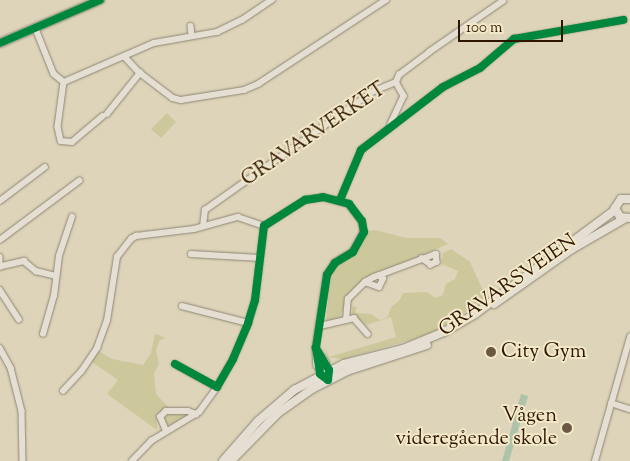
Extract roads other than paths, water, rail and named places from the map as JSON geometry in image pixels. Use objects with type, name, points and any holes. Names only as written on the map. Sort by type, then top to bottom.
[{"type":"main road","points":[[0,42],[36,29],[100,0]]},
{"type":"main road","name":"GRAVARSVEIEN","points":[[222,461],[268,411],[320,374],[403,349],[444,332],[475,314],[549,256],[615,210],[619,200],[629,198]]},
{"type":"main road","points":[[615,210],[627,218]]},
{"type":"main road","name":"GRAVARSVEIEN","points":[[230,461],[278,413],[328,380],[416,350],[449,334],[572,249],[627,218]]},
{"type":"street","points":[[64,82],[154,43],[229,27],[272,0]]},
{"type":"street","points":[[125,57],[140,74],[168,96],[181,100],[251,88],[386,0]]},
{"type":"street","points":[[396,82],[399,75],[429,52],[503,2]]},
{"type":"street","points":[[391,124],[443,87],[480,68],[514,39],[623,20]]},
{"type":"street","points":[[191,26],[192,35]]},
{"type":"street","points":[[36,29],[54,74],[64,82]]},
{"type":"street","points":[[64,82],[58,127],[61,141],[72,142],[105,115],[140,74]]},
{"type":"street","name":"GRAVARVERKET","points":[[203,226],[205,210],[374,91],[396,82],[404,96],[391,124],[361,150],[340,200]]},
{"type":"street","points":[[0,201],[44,166]]},
{"type":"street","points":[[0,240],[79,180]]},
{"type":"street","points":[[264,226],[305,200],[323,197],[340,200],[356,210],[364,232],[353,252],[335,263],[327,275],[316,348],[320,374],[328,380],[330,370],[316,348]]},
{"type":"street","points":[[43,334],[72,217]]},
{"type":"street","points":[[62,391],[86,365],[101,338],[115,265],[122,248],[136,236],[203,226],[238,217],[264,226]]},
{"type":"street","points":[[132,461],[138,452],[166,431],[196,414],[217,387],[233,359],[248,323],[264,226]]},
{"type":"street","points":[[192,254],[260,258]]},
{"type":"street","points":[[346,320],[348,299],[365,282],[422,259],[436,254],[434,264],[427,264],[422,259]]},
{"type":"street","points":[[0,257],[1,267],[24,261],[36,271],[56,276]]},
{"type":"street","points":[[365,282],[379,287],[383,279],[379,276]]},
{"type":"street","points":[[0,290],[19,319]]},
{"type":"street","points":[[182,306],[248,323]]},
{"type":"street","points":[[320,326],[354,318],[368,334]]},
{"type":"street","points":[[595,461],[630,337]]},
{"type":"street","points":[[0,348],[11,368],[22,411],[23,461]]},
{"type":"street","points":[[175,364],[217,387]]},
{"type":"street","points":[[611,403],[630,408]]},
{"type":"street","points":[[166,431],[160,417],[166,411],[188,411],[196,414]]},
{"type":"place","name":"City Gym","points":[[491,352]]},
{"type":"place","name":"Vågen videregående skole","points":[[567,428]]}]
